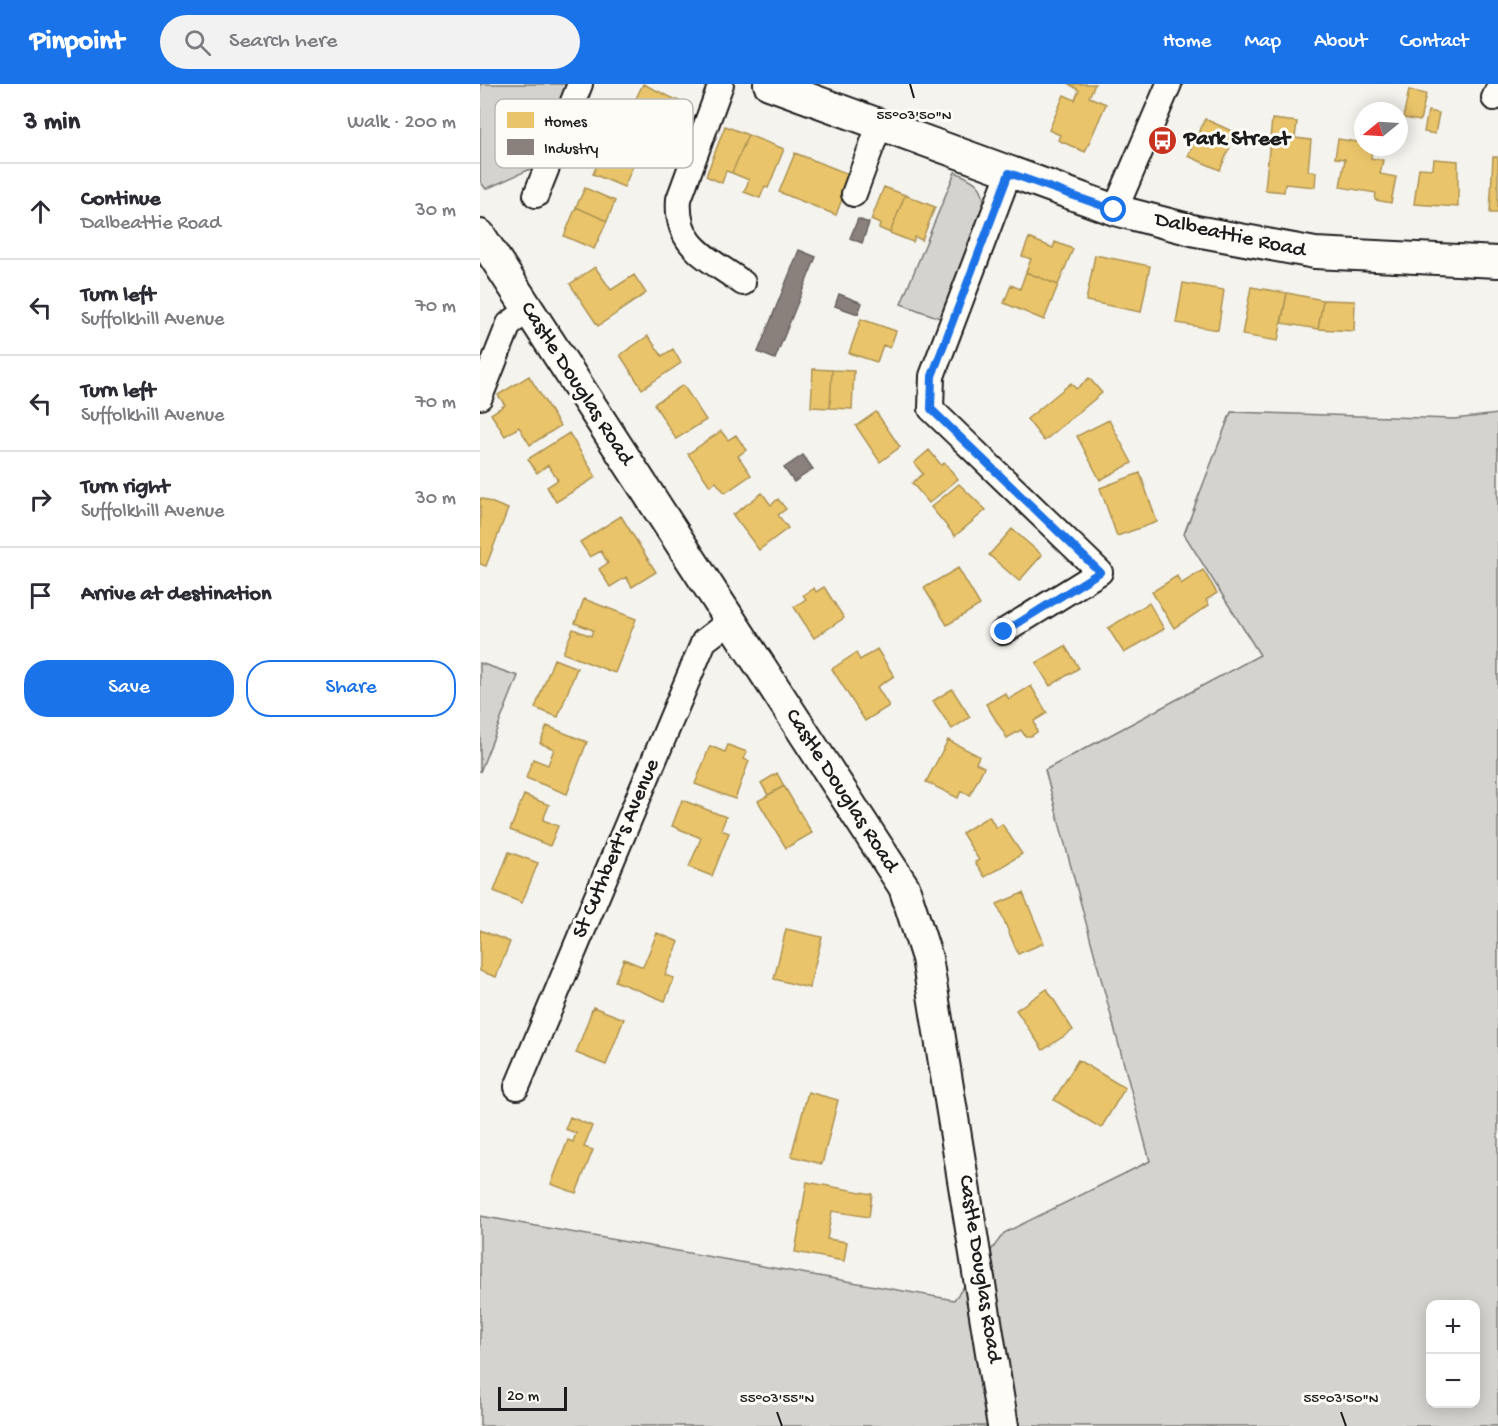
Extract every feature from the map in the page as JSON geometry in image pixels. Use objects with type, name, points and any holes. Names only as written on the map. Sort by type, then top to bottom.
[{"type":"main road","name":"Dalbeattie Road","points":[[780,86],[879,126],[1114,210],[1196,231],[1315,253],[1498,262]]},
{"type":"main road","name":"Castle Douglas Road","points":[[480,235],[904,886],[927,958],[1003,1426]]},
{"type":"street","points":[[574,99],[580,84]]},
{"type":"street","points":[[693,161],[721,84]]},
{"type":"street","points":[[1114,210],[1169,84]]},
{"type":"street","points":[[854,194],[879,126]]},
{"type":"street","points":[[536,195],[547,168]]},
{"type":"street","points":[[690,168],[679,199],[680,230],[693,247],[743,283]]},
{"type":"street","points":[[1004,632],[1100,572],[931,409],[932,376],[1009,173]]},
{"type":"street","points":[[480,397],[509,324],[528,310]]},
{"type":"street","name":"St Cuthbert's Avenue","points":[[517,1087],[704,641],[730,621]]},
{"type":"shaded area","points":[[480,84],[569,84],[563,99],[495,99],[495,168],[533,168],[486,189],[480,181]]},
{"type":"shaded area","points":[[955,172],[977,184],[983,193],[984,207],[940,318],[901,304]]},
{"type":"shaded area","points":[[1231,412],[1454,419],[1498,414],[1498,1426],[480,1426],[480,1216],[954,1300],[1004,1233],[1150,1161],[1045,770],[1260,655],[1184,534]]},
{"type":"shaded area","points":[[480,663],[518,676],[480,772]]},
{"type":"building: Homes","points":[[643,84],[675,99],[636,99]]},
{"type":"building: Homes","points":[[1069,84],[1095,84],[1089,97],[1106,104],[1085,152],[1058,140],[1060,135],[1049,130],[1064,95],[1075,100],[1079,90]]},
{"type":"building: Homes","points":[[1409,90],[1426,94],[1420,121],[1408,119],[1406,102]]},
{"type":"building: Homes","points":[[1428,111],[1439,113],[1435,134],[1424,132]]},
{"type":"building: Homes","points":[[1205,119],[1236,133],[1220,170],[1188,156]]},
{"type":"building: Homes","points":[[1272,119],[1297,122],[1295,138],[1311,140],[1308,171],[1316,172],[1315,187],[1285,184],[1284,192],[1265,190]]},
{"type":"building: Homes","points":[[725,126],[748,135],[732,173],[726,171],[722,183],[706,176]]},
{"type":"building: Homes","points":[[748,135],[784,149],[768,188],[765,186],[760,198],[744,192],[749,180],[732,173]]},
{"type":"building: Homes","points":[[1338,139],[1354,142],[1354,156],[1371,156],[1371,158],[1383,160],[1380,174],[1396,177],[1391,203],[1375,200],[1376,193],[1340,187],[1345,159],[1335,158]]},
{"type":"building: Homes","points":[[795,153],[851,175],[836,215],[779,192]]},
{"type":"building: Homes","points":[[1493,157],[1498,157],[1498,213],[1490,213]]},
{"type":"building: Homes","points":[[1434,159],[1458,161],[1458,207],[1414,204],[1419,168],[1433,169]]},
{"type":"building: Homes","points":[[596,168],[632,168],[624,187],[593,174]]},
{"type":"building: Homes","points":[[884,187],[905,195],[890,233],[879,228],[880,224],[871,220]]},
{"type":"building: Homes","points":[[585,188],[615,201],[607,221],[576,207]]},
{"type":"building: Homes","points":[[905,195],[935,207],[922,240],[915,237],[913,242],[890,233]]},
{"type":"building: Homes","points":[[576,207],[607,221],[594,249],[564,236]]},
{"type":"building: Homes","points":[[1029,238],[1053,248],[1055,242],[1073,249],[1058,285],[1026,272],[1031,259],[1022,256]]},
{"type":"building: Homes","points":[[1095,255],[1150,266],[1141,312],[1086,301]]},
{"type":"building: Homes","points":[[595,267],[611,290],[634,275],[646,293],[598,326],[570,284]]},
{"type":"building: Homes","points":[[1026,272],[1058,285],[1044,320],[1004,303],[1011,285],[1020,289]]},
{"type":"building: Homes","points":[[1183,283],[1224,290],[1218,330],[1176,323]]},
{"type":"building: Homes","points":[[1251,287],[1287,293],[1278,341],[1242,335]]},
{"type":"building: Homes","points":[[1287,293],[1323,300],[1318,329],[1281,323]]},
{"type":"building: Homes","points":[[1323,300],[1355,301],[1354,331],[1318,329]]},
{"type":"building: Homes","points":[[861,319],[896,331],[890,348],[883,345],[877,362],[849,353]]},
{"type":"building: Homes","points":[[648,336],[662,356],[673,349],[681,363],[642,389],[620,355]]},
{"type":"building: Homes","points":[[813,369],[832,370],[830,408],[811,407]]},
{"type":"building: Homes","points":[[832,370],[854,371],[852,409],[830,408]]},
{"type":"building: Homes","points":[[529,376],[560,426],[530,445],[519,427],[505,436],[491,414],[505,405],[498,395]]},
{"type":"building: Homes","points":[[1089,378],[1102,393],[1044,441],[1027,419],[1071,383],[1076,389]]},
{"type":"building: Homes","points":[[683,385],[706,420],[676,439],[654,404]]},
{"type":"building: Homes","points":[[876,412],[900,447],[880,462],[856,426]]},
{"type":"building: Homes","points":[[1109,420],[1132,463],[1100,480],[1077,436]]},
{"type":"building: Homes","points":[[721,431],[728,440],[736,435],[746,450],[738,456],[751,475],[725,493],[716,482],[710,486],[688,454]]},
{"type":"building: Homes","points":[[569,433],[596,477],[556,502],[547,487],[558,480],[548,465],[537,473],[528,459]]},
{"type":"building: Homes","points":[[929,450],[941,465],[945,463],[958,479],[929,503],[912,483],[923,474],[914,463]]},
{"type":"building: Homes","points":[[1140,473],[1157,522],[1117,536],[1100,488]]},
{"type":"building: Homes","points":[[959,484],[986,510],[955,536],[931,507]]},
{"type":"building: Homes","points":[[762,493],[771,505],[778,499],[786,509],[778,515],[788,528],[759,550],[733,515]]},
{"type":"building: Homes","points":[[480,498],[508,509],[486,566],[480,564]]},
{"type":"building: Homes","points":[[621,516],[656,572],[632,587],[626,577],[610,587],[599,569],[608,563],[601,551],[590,557],[580,542]]},
{"type":"building: Homes","points":[[1012,529],[1042,555],[1019,581],[989,555]]},
{"type":"building: Homes","points":[[958,568],[980,605],[947,625],[924,588]]},
{"type":"building: Homes","points":[[1203,570],[1217,593],[1206,600],[1209,605],[1174,628],[1152,592],[1177,576],[1181,584]]},
{"type":"building: Homes","points":[[824,587],[844,618],[814,638],[794,607],[806,599],[803,595],[814,588],[816,592]]},
{"type":"building: Homes","points":[[584,599],[636,619],[615,673],[563,653],[573,629],[591,636],[593,630],[575,623]]},
{"type":"building: Homes","points":[[1149,603],[1164,629],[1124,653],[1108,628]]},
{"type":"building: Homes","points":[[1065,646],[1079,668],[1050,686],[1036,663]]},
{"type":"building: Homes","points":[[877,649],[894,676],[877,687],[889,706],[865,721],[832,669],[856,653],[860,660]]},
{"type":"building: Homes","points":[[554,659],[577,668],[558,717],[535,708]]},
{"type":"building: Homes","points":[[1031,686],[1047,713],[1034,721],[1037,732],[1031,736],[1025,736],[1021,730],[1007,738],[986,704],[1005,693],[1009,699]]},
{"type":"building: Homes","points":[[952,689],[970,717],[952,729],[933,701]]},
{"type":"building: Homes","points":[[547,726],[587,742],[567,794],[526,778],[533,759],[548,765],[554,749],[540,743]]},
{"type":"building: Homes","points":[[948,740],[979,756],[976,763],[984,767],[970,795],[961,791],[958,798],[926,782]]},
{"type":"building: Homes","points":[[728,745],[747,752],[744,759],[749,761],[735,799],[695,784],[710,746],[725,752]]},
{"type":"building: Homes","points":[[777,773],[784,786],[768,795],[761,783]]},
{"type":"building: Homes","points":[[784,786],[812,833],[786,848],[758,801]]},
{"type":"building: Homes","points":[[524,795],[549,805],[543,820],[558,826],[550,846],[510,830]]},
{"type":"building: Homes","points":[[682,800],[726,817],[721,830],[729,833],[712,876],[689,867],[701,838],[672,826]]},
{"type":"building: Homes","points":[[989,816],[996,828],[1002,824],[1022,854],[985,877],[975,862],[979,860],[962,833]]},
{"type":"building: Homes","points":[[509,852],[538,863],[522,903],[494,891]]},
{"type":"building: Homes","points":[[1023,893],[1044,943],[1018,954],[997,904]]},
{"type":"building: Homes","points":[[786,929],[822,937],[809,988],[774,979]]},
{"type":"building: Homes","points":[[480,930],[510,942],[496,977],[480,971]]},
{"type":"building: Homes","points":[[657,933],[679,942],[665,975],[674,978],[665,1001],[615,981],[624,959],[643,967]]},
{"type":"building: Homes","points":[[1047,989],[1073,1030],[1043,1050],[1016,1010]]},
{"type":"building: Homes","points":[[593,1007],[624,1019],[606,1065],[576,1053]]},
{"type":"building: Homes","points":[[1078,1060],[1125,1088],[1101,1128],[1054,1100]]},
{"type":"building: Homes","points":[[808,1092],[838,1100],[822,1164],[791,1156]]},
{"type":"building: Homes","points":[[570,1117],[592,1126],[584,1147],[593,1150],[576,1193],[551,1184],[568,1140],[573,1142],[576,1133],[565,1129]]},
{"type":"building: Homes","points":[[807,1182],[872,1194],[869,1217],[832,1211],[827,1239],[847,1242],[844,1261],[795,1252]]},
{"type":"building: Industry","points":[[858,219],[869,223],[862,243],[850,238]]},
{"type":"building: Industry","points":[[799,250],[816,257],[775,359],[758,352]]},
{"type":"building: Industry","points":[[839,294],[862,303],[858,314],[835,306]]},
{"type":"building: Industry","points":[[803,455],[813,469],[794,482],[784,468]]},
{"type":"place","name":"Park Street","points":[[1163,140]]},
{"type":"route","points":[[1004,632],[1100,572],[931,409],[932,376],[1009,173],[1114,210]]}]
